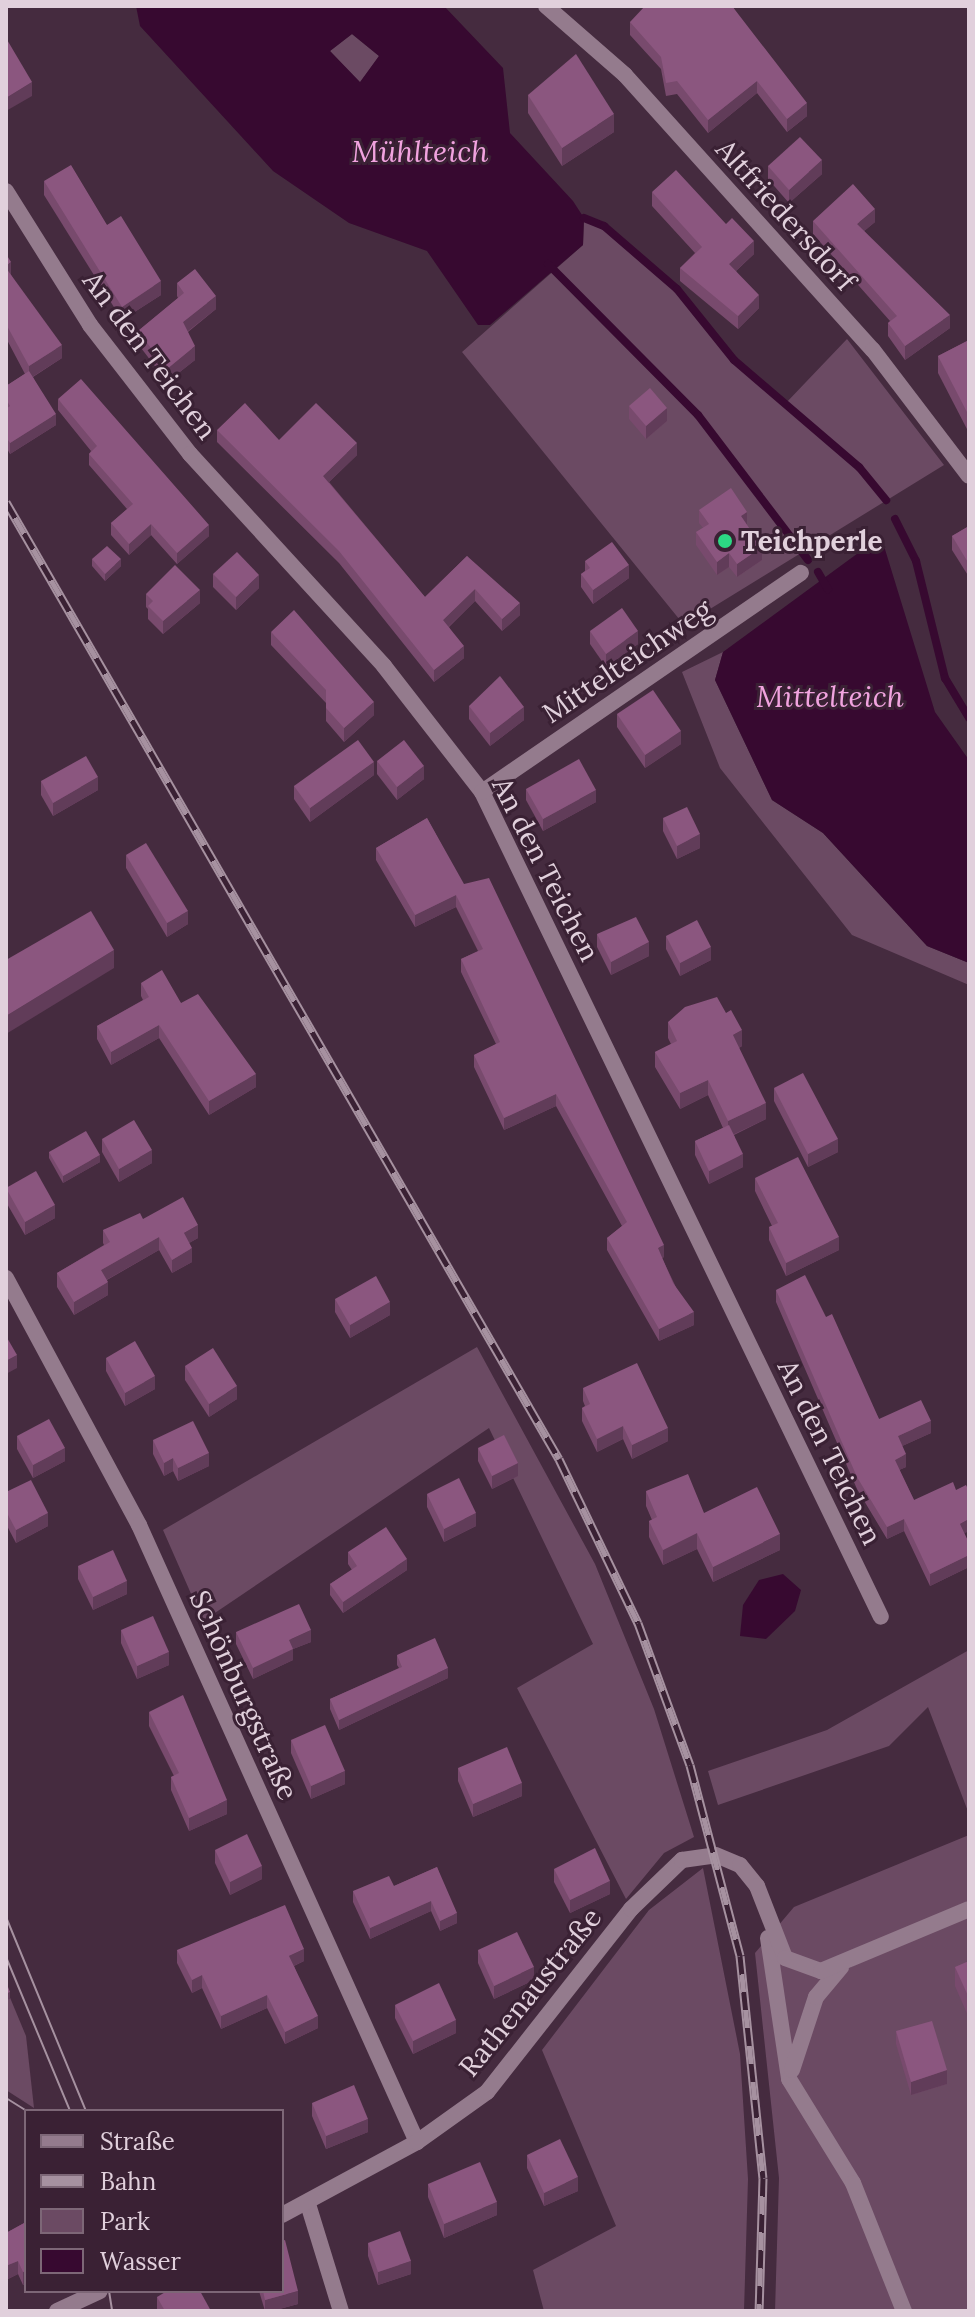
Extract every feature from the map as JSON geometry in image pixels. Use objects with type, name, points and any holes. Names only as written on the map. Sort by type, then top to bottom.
[{"type":"street","name":"Altfriedersdorf","points":[[546,6],[625,75],[873,350],[969,476]]},
{"type":"street","name":"An den Teichen","points":[[6,191],[90,325],[190,454],[384,666],[482,792],[881,1617]]},
{"type":"street","name":"Mittelteichweg","points":[[482,792],[801,573]]},
{"type":"street","name":"Schönburgstraße","points":[[6,1278],[139,1525],[417,2142]]},
{"type":"street","name":"Rathenaustraße","points":[[284,2214],[308,2204],[417,2142],[487,2092],[631,1909],[682,1860],[716,1855],[740,1865],[757,1886],[764,1917]]},
{"type":"street","points":[[764,1917],[785,1958],[805,1968],[821,1971],[969,1909]]},
{"type":"street","points":[[764,1917],[789,2079],[853,2183],[904,2311]]},
{"type":"street","points":[[789,2079],[816,1997],[851,1959]]},
{"type":"street","points":[[308,2204],[341,2311]]},
{"type":"street","points":[[57,2311],[96,2293]]},
{"type":"green space","points":[[352,34],[379,56],[360,83],[330,51]]},
{"type":"green space","points":[[584,218],[604,226],[677,289],[734,360],[785,404],[847,339],[944,465],[684,625],[462,352],[583,245]]},
{"type":"green space","points":[[723,652],[715,680],[772,800],[823,833],[927,946],[969,963],[969,985],[852,935],[720,768],[682,672]]},
{"type":"green space","points":[[477,1347],[595,1564],[654,1709],[694,1837],[664,1853],[626,1899],[517,1688],[593,1644],[489,1428],[203,1621],[163,1530]]},
{"type":"green space","points":[[969,1650],[969,1814],[928,1707],[889,1746],[718,1805],[708,1771],[827,1730]]},
{"type":"green space","points":[[969,1835],[969,2311],[908,2311],[855,2181],[794,2076],[818,1999],[832,1977],[966,1907],[831,1975],[815,1997],[786,2080],[849,2186],[898,2311],[775,2311],[779,2178],[755,1953],[794,1907]]},
{"type":"green space","points":[[703,1868],[740,2054],[748,2179],[744,2311],[544,2311],[533,2270],[616,2226],[542,2050],[649,1910]]},
{"type":"green space","points":[[6,1988],[26,2036],[34,2108],[6,2090]]},
{"type":"water","name":"Mühlteich","points":[[136,6],[444,6],[503,68],[510,133],[573,201],[584,218],[583,245],[490,325],[478,325],[427,251],[349,223],[273,171],[140,26]],"holes":[[[352,34],[379,56],[360,82],[330,51]]]},
{"type":"water","name":"Mittelteich","points":[[884,546],[935,712],[969,760],[969,963],[927,946],[823,833],[772,800],[715,680],[723,652],[865,548]]},
{"type":"water","points":[[783,1574],[801,1590],[795,1611],[766,1639],[740,1636],[743,1605],[759,1580]]},
{"type":"building","points":[[645,6],[732,6],[807,103],[787,119],[757,81],[708,120],[677,81],[666,83],[661,57],[630,22]]},
{"type":"building","points":[[6,38],[32,82],[6,98]]},
{"type":"building","points":[[576,54],[614,114],[562,148],[528,95]]},
{"type":"building","points":[[800,137],[822,160],[789,190],[768,166]]},
{"type":"building","points":[[71,165],[107,225],[121,216],[161,281],[122,307],[44,181]]},
{"type":"building","points":[[676,170],[726,224],[732,218],[754,241],[729,264],[759,295],[738,316],[680,268],[702,247],[652,192]]},
{"type":"building","points":[[853,184],[875,209],[857,224],[950,315],[905,346],[888,323],[897,316],[813,221]]},
{"type":"building","points":[[6,268],[62,345],[29,366],[6,324]]},
{"type":"building","points":[[195,269],[216,296],[183,322],[195,346],[167,369],[138,331],[184,293],[177,283]]},
{"type":"building","points":[[969,340],[969,416],[938,356]]},
{"type":"building","points":[[29,371],[56,414],[10,443],[6,437],[6,409],[10,406],[6,399],[6,386]]},
{"type":"building","points":[[81,379],[209,525],[177,553],[151,524],[129,544],[111,523],[133,504],[89,454],[97,446],[58,399]]},
{"type":"building","points":[[650,388],[667,408],[646,426],[629,406]]},
{"type":"building","points":[[245,403],[279,440],[316,403],[357,443],[323,476],[425,597],[467,556],[520,603],[502,619],[475,589],[443,620],[464,646],[434,670],[339,551],[217,430]]},
{"type":"building","name":"Teichperle","points":[[731,488],[747,512],[741,516],[762,547],[737,564],[729,553],[717,562],[696,532],[709,524],[699,510]]},
{"type":"building","points":[[969,526],[969,564],[952,536]]},
{"type":"building","points":[[612,542],[629,565],[593,590],[581,574],[590,568],[585,561]]},
{"type":"building","points":[[107,546],[121,559],[105,574],[92,559]]},
{"type":"building","points":[[237,552],[259,575],[236,597],[213,574]]},
{"type":"building","points":[[175,565],[200,590],[163,621],[148,606],[153,601],[146,594]]},
{"type":"building","points":[[622,608],[638,631],[606,654],[590,631]]},
{"type":"building","points":[[294,610],[374,702],[344,728],[326,708],[326,690],[271,632]]},
{"type":"building","points":[[500,676],[524,707],[490,733],[469,706]]},
{"type":"building","points":[[653,690],[681,731],[645,755],[617,714]]},
{"type":"building","points":[[358,740],[374,762],[310,808],[294,786]]},
{"type":"building","points":[[404,740],[424,766],[397,787],[377,761]]},
{"type":"building","points":[[86,756],[98,777],[53,803],[41,781]]},
{"type":"building","points":[[579,759],[596,790],[543,819],[526,789]]},
{"type":"building","points":[[687,807],[700,834],[677,846],[663,818]]},
{"type":"building","points":[[427,818],[464,884],[489,878],[664,1245],[658,1248],[673,1283],[694,1312],[659,1329],[607,1238],[627,1222],[556,1094],[504,1118],[474,1055],[500,1042],[461,959],[483,949],[456,895],[415,915],[376,848]]},
{"type":"building","points":[[146,843],[188,911],[167,923],[126,855]]},
{"type":"building","points":[[91,911],[114,950],[6,1016],[6,960]]},
{"type":"building","points":[[636,917],[649,942],[611,962],[597,934]]},
{"type":"building","points":[[697,920],[711,947],[680,963],[666,936]]},
{"type":"building","points":[[162,970],[181,1003],[198,994],[256,1074],[209,1101],[159,1025],[111,1052],[97,1026],[149,997],[141,983]]},
{"type":"building","points":[[717,997],[726,1013],[731,1010],[742,1030],[733,1035],[766,1103],[728,1121],[708,1080],[680,1093],[655,1052],[677,1041],[668,1022],[685,1007]]},
{"type":"building","points":[[803,1073],[838,1139],[808,1154],[774,1088]]},
{"type":"building","points":[[134,1120],[152,1150],[119,1169],[102,1139]]},
{"type":"building","points":[[729,1125],[743,1154],[709,1171],[695,1141]]},
{"type":"building","points":[[86,1131],[100,1155],[63,1176],[49,1152]]},
{"type":"building","points":[[798,1157],[839,1237],[786,1263],[769,1227],[778,1223],[755,1178]]},
{"type":"building","points":[[36,1171],[55,1205],[25,1222],[6,1188]]},
{"type":"building","points":[[183,1197],[198,1225],[184,1233],[192,1248],[172,1260],[159,1237],[101,1270],[108,1282],[74,1302],[57,1273],[110,1242],[103,1230],[140,1213],[143,1219]]},
{"type":"building","points":[[805,1275],[826,1317],[832,1314],[879,1419],[921,1400],[931,1421],[898,1436],[906,1454],[895,1460],[914,1500],[953,1482],[956,1490],[966,1485],[969,1491],[969,1519],[960,1524],[969,1543],[969,1555],[930,1574],[904,1519],[887,1527],[857,1477],[776,1290]]},
{"type":"building","points":[[376,1276],[390,1302],[350,1325],[335,1299]]},
{"type":"building","points":[[6,1336],[17,1355],[6,1361]]},
{"type":"building","points":[[135,1341],[155,1376],[125,1393],[106,1358]]},
{"type":"building","points":[[213,1348],[237,1386],[209,1404],[185,1366]]},
{"type":"building","points":[[637,1363],[668,1428],[632,1445],[623,1426],[597,1439],[582,1408],[590,1404],[583,1388]]},
{"type":"building","points":[[49,1419],[65,1448],[33,1465],[17,1436]]},
{"type":"building","points":[[193,1421],[209,1453],[178,1468],[173,1458],[164,1463],[153,1440]]},
{"type":"building","points":[[504,1435],[518,1463],[492,1476],[478,1448]]},
{"type":"building","points":[[688,1474],[704,1513],[757,1487],[780,1534],[713,1567],[697,1533],[663,1550],[649,1521],[657,1517],[646,1491]]},
{"type":"building","points":[[459,1478],[476,1513],[444,1529],[427,1494]]},
{"type":"building","points":[[31,1480],[48,1513],[16,1530],[6,1511],[6,1492]]},
{"type":"building","points":[[386,1527],[407,1559],[343,1602],[330,1584],[357,1566],[348,1552]]},
{"type":"building","points":[[113,1550],[127,1581],[93,1597],[78,1566]]},
{"type":"building","points":[[299,1604],[311,1630],[289,1640],[293,1649],[253,1668],[236,1632]]},
{"type":"building","points":[[153,1616],[169,1652],[137,1666],[121,1630]]},
{"type":"building","points":[[435,1638],[448,1668],[339,1720],[330,1699],[402,1667],[397,1655]]},
{"type":"building","points":[[183,1695],[227,1800],[189,1818],[171,1777],[179,1773],[149,1712]]},
{"type":"building","points":[[325,1725],[345,1771],[311,1786],[291,1740]]},
{"type":"building","points":[[507,1747],[522,1783],[473,1804],[458,1768]]},
{"type":"building","points":[[247,1834],[262,1866],[230,1882],[215,1850]]},
{"type":"building","points":[[595,1848],[610,1881],[570,1900],[554,1869]]},
{"type":"building","points":[[437,1867],[457,1913],[440,1921],[431,1901],[370,1928],[353,1891],[389,1876],[394,1886]]},
{"type":"building","points":[[285,1905],[304,1949],[289,1956],[318,2016],[285,2032],[267,1995],[221,2016],[202,1975],[192,1980],[177,1950]]},
{"type":"building","points":[[517,1932],[534,1967],[494,1986],[478,1950]]},
{"type":"building","points":[[969,1961],[969,1998],[955,1967]]},
{"type":"building","points":[[439,1983],[456,2020],[413,2041],[395,2005]]},
{"type":"building","points":[[932,2021],[947,2070],[911,2082],[896,2031]]},
{"type":"building","points":[[354,2085],[368,2119],[326,2136],[312,2103]]},
{"type":"building","points":[[560,2139],[578,2177],[544,2193],[527,2155]]},
{"type":"building","points":[[480,2162],[497,2202],[444,2224],[428,2184]]},
{"type":"building","points":[[24,2223],[24,2272],[18,2261],[8,2265],[6,2262],[6,2233]]},
{"type":"building","points":[[400,2231],[411,2261],[378,2272],[368,2243]]},
{"type":"building","points":[[284,2240],[298,2291],[265,2300],[263,2293],[284,2293]]},
{"type":"building","points":[[164,2293],[201,2293],[211,2311],[165,2311],[157,2297]]},
{"type":"waterway","points":[[584,218],[604,226],[677,289],[734,360],[859,467],[886,500]]},
{"type":"waterway","points":[[548,264],[698,415],[808,560]]},
{"type":"waterway","points":[[895,519],[916,561],[945,678],[969,718]]},
{"type":"waterway","points":[[818,572],[828,589]]},
{"type":"tram line","points":[[6,1917],[85,2109]]},
{"type":"tram line","points":[[6,1957],[69,2109]]},
{"type":"tram line","points":[[6,2098],[24,2109]]},
{"type":"tram line","points":[[109,2293],[112,2311]]},
{"type":"railway","points":[[6,502],[559,1459],[638,1623],[690,1765],[740,1956],[763,2178],[759,2311]]},
{"type":"place","name":"Teichperle","points":[[725,541]]}]
